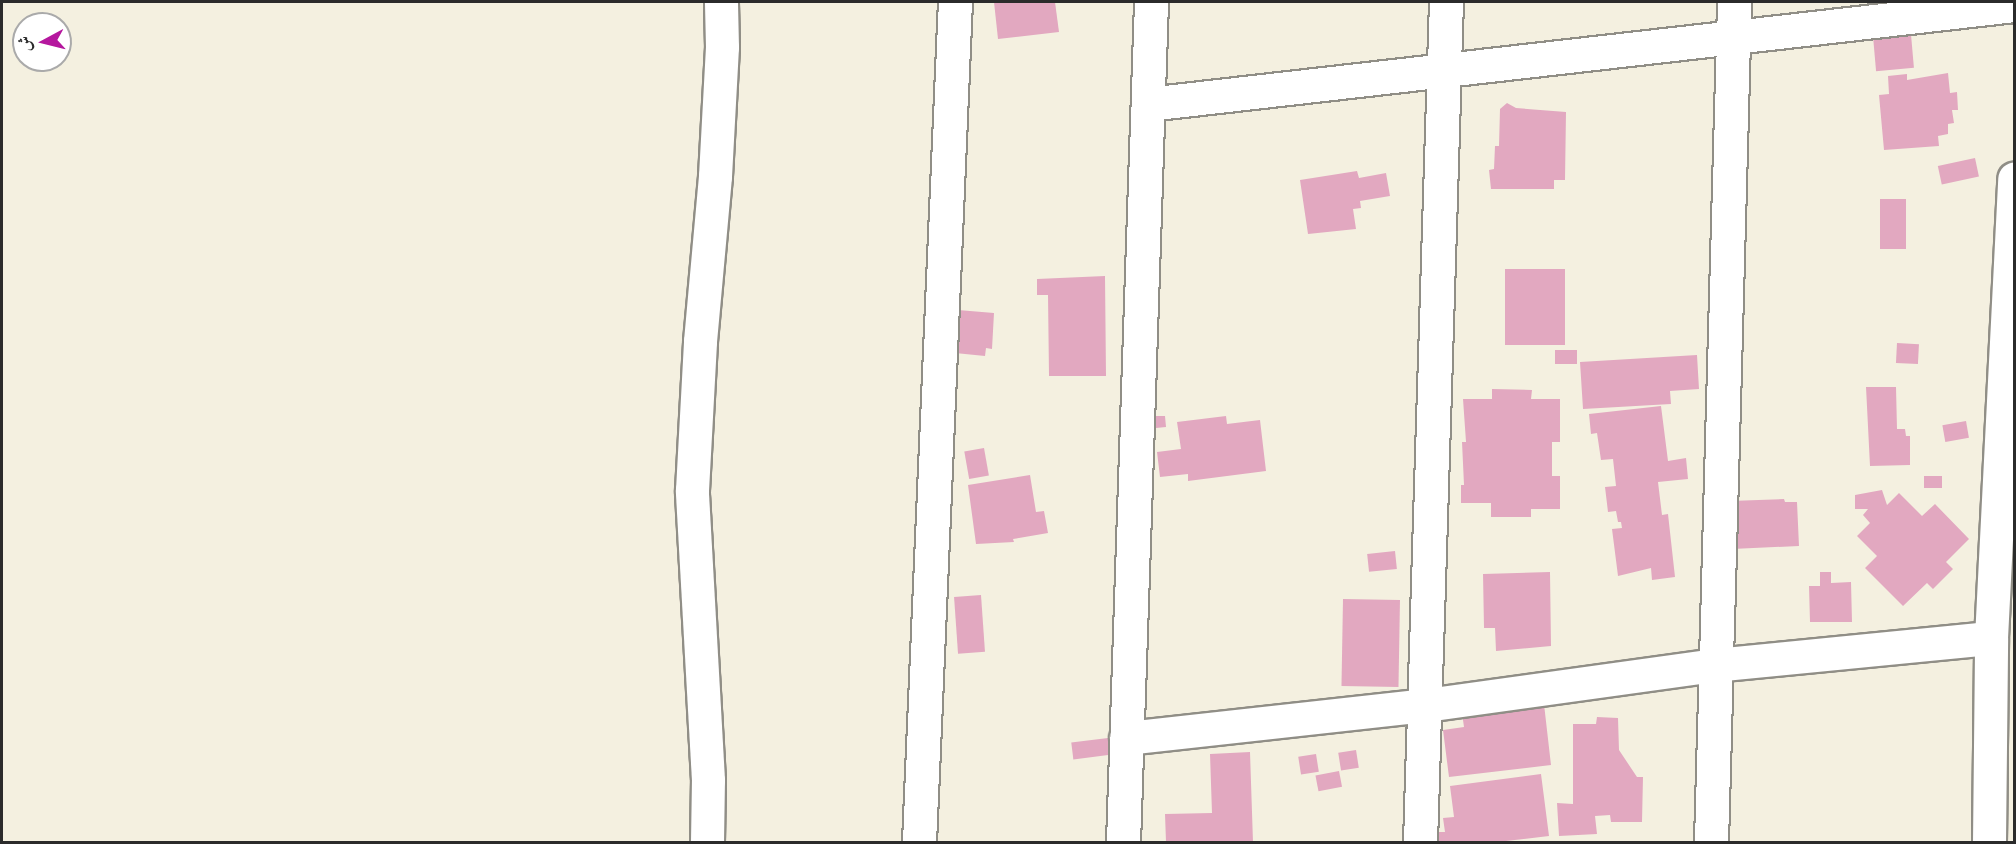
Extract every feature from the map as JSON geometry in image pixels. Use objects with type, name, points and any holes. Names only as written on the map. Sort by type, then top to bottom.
[{"type":"street","points":[[706,843],[708,780],[692,490],[700,341],[716,165],[721,2]]},
{"type":"street","points":[[919,843],[956,2]]},
{"type":"street","points":[[1123,843],[1151,2]]},
{"type":"street","points":[[1420,843],[1446,2]]},
{"type":"street","points":[[1711,843],[1714,665],[1734,2]]},
{"type":"street","points":[[1148,105],[1732,34],[2014,5]]},
{"type":"street","points":[[1989,843],[1991,638],[2014,179]]},
{"type":"street","points":[[1126,738],[1426,705],[1714,665],[1991,638]]},
{"type":"building","points":[[994,2],[1055,2],[1059,32],[998,39]]},
{"type":"building","points":[[1910,23],[1914,68],[1876,71],[1872,26]]},
{"type":"building","points":[[1948,73],[1950,93],[1957,92],[1958,110],[1952,110],[1954,123],[1948,124],[1948,134],[1938,136],[1939,146],[1884,150],[1879,95],[1889,94],[1888,76],[1907,74],[1907,80]]},
{"type":"building","points":[[1507,103],[1516,108],[1566,112],[1565,180],[1554,180],[1554,189],[1491,189],[1489,170],[1494,169],[1495,146],[1499,146],[1500,109]]},
{"type":"building","points":[[1975,158],[1979,177],[1942,184],[1938,166]]},
{"type":"building","points":[[1357,171],[1359,178],[1386,173],[1390,196],[1360,201],[1361,208],[1353,209],[1356,229],[1308,234],[1300,180]]},
{"type":"building","points":[[1880,199],[1906,199],[1906,249],[1880,249]]},
{"type":"building","points":[[1505,269],[1565,269],[1565,345],[1505,345]]},
{"type":"building","points":[[1105,276],[1106,376],[1049,376],[1048,295],[1037,295],[1037,279]]},
{"type":"building","points":[[958,310],[994,313],[992,349],[986,348],[985,356],[955,353]]},
{"type":"building","points":[[1897,343],[1919,344],[1918,364],[1896,363]]},
{"type":"building","points":[[1555,350],[1577,350],[1577,364],[1555,364]]},
{"type":"building","points":[[1697,355],[1699,389],[1670,391],[1671,404],[1583,409],[1580,362]]},
{"type":"building","points":[[1866,387],[1896,387],[1897,429],[1905,429],[1906,436],[1910,436],[1910,465],[1870,466]]},
{"type":"building","points":[[1492,389],[1532,390],[1531,399],[1560,399],[1560,442],[1552,442],[1552,476],[1560,476],[1560,509],[1531,509],[1531,517],[1491,517],[1491,503],[1461,503],[1461,485],[1464,485],[1462,442],[1466,442],[1463,399],[1492,399]]},
{"type":"building","points":[[1661,406],[1668,461],[1686,458],[1688,479],[1658,482],[1662,515],[1668,514],[1675,577],[1652,580],[1651,568],[1618,576],[1612,529],[1622,528],[1616,511],[1608,512],[1605,487],[1616,486],[1613,459],[1601,460],[1597,433],[1591,434],[1589,414]]},
{"type":"building","points":[[1156,416],[1165,416],[1166,427],[1156,428]]},
{"type":"building","points":[[1226,416],[1227,424],[1260,420],[1266,471],[1188,481],[1188,474],[1160,477],[1157,452],[1181,449],[1177,422]]},
{"type":"building","points":[[1966,421],[1969,438],[1945,442],[1942,425]]},
{"type":"building","points":[[984,448],[989,476],[969,479],[964,451]]},
{"type":"building","points":[[1030,475],[1036,512],[1044,511],[1048,533],[1013,539],[1014,542],[976,544],[968,485]]},
{"type":"building","points":[[1924,476],[1942,476],[1942,488],[1924,488]]},
{"type":"building","points":[[1882,490],[1887,505],[1899,493],[1922,516],[1935,504],[1969,539],[1946,562],[1953,569],[1933,589],[1927,583],[1903,606],[1865,568],[1877,556],[1857,536],[1870,523],[1863,515],[1868,509],[1855,509],[1855,495]]},
{"type":"building","points":[[1784,499],[1785,502],[1797,502],[1799,546],[1732,549],[1730,501]]},
{"type":"building","points":[[1395,551],[1397,569],[1369,572],[1367,554]]},
{"type":"building","points":[[1550,572],[1551,646],[1496,651],[1495,628],[1484,628],[1483,574]]},
{"type":"building","points":[[1820,572],[1831,572],[1831,583],[1851,582],[1852,622],[1810,622],[1809,586],[1820,586]]},
{"type":"building","points":[[981,595],[985,652],[958,654],[954,597]]},
{"type":"building","points":[[1343,599],[1400,600],[1398,687],[1341,686]]},
{"type":"building","points":[[1544,704],[1551,765],[1449,777],[1443,730],[1464,727],[1461,706]]},
{"type":"building","points":[[1597,717],[1618,718],[1619,750],[1637,777],[1643,777],[1642,822],[1611,822],[1610,815],[1595,816],[1597,834],[1559,836],[1557,803],[1573,804],[1573,724],[1596,724]]},
{"type":"building","points":[[1108,738],[1110,755],[1073,759],[1071,743]]},
{"type":"building","points":[[1356,750],[1359,768],[1341,771],[1338,753]]},
{"type":"building","points":[[1250,752],[1253,842],[1166,842],[1165,814],[1212,813],[1210,754]]},
{"type":"building","points":[[1316,754],[1319,772],[1301,775],[1298,757]]},
{"type":"building","points":[[1339,771],[1342,787],[1318,791],[1315,776]]},
{"type":"building","points":[[1541,774],[1549,836],[1497,842],[1439,842],[1438,832],[1445,832],[1443,818],[1454,817],[1450,786]]}]
